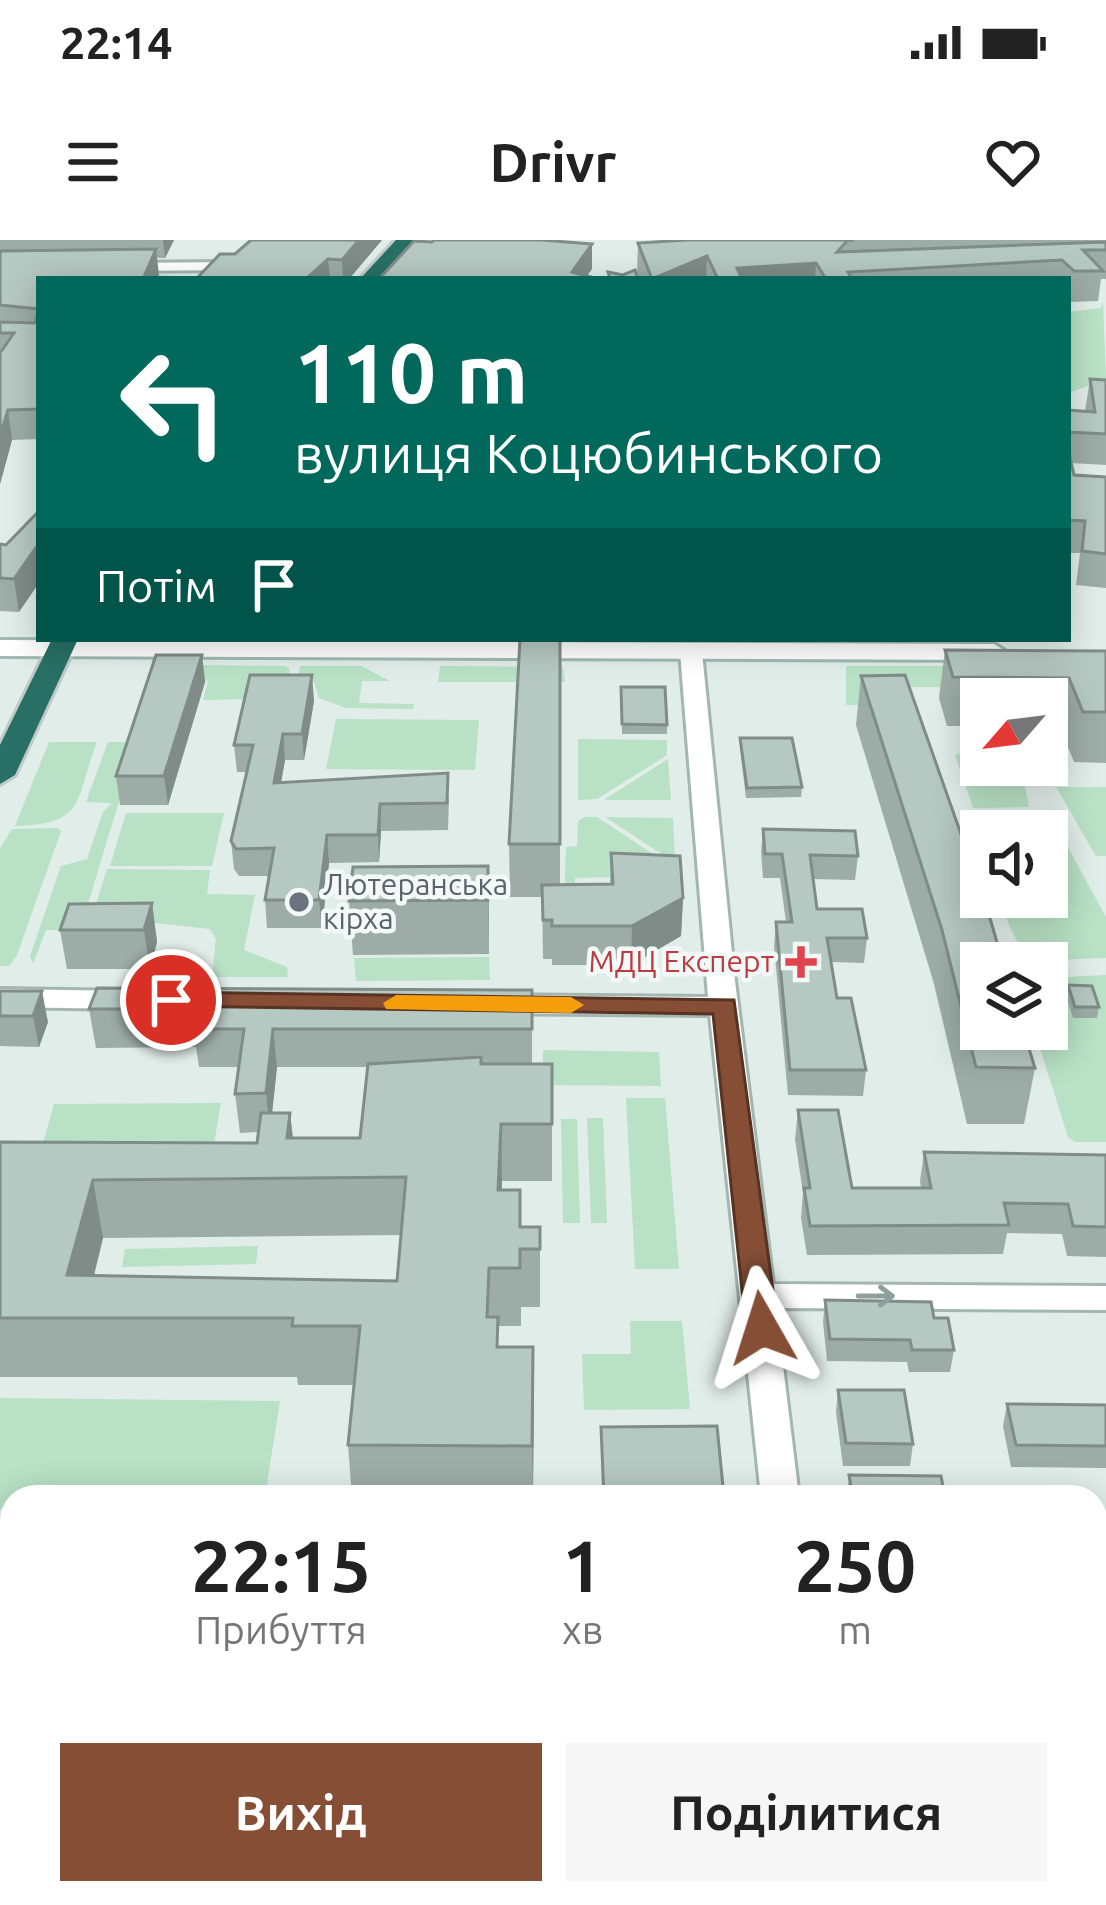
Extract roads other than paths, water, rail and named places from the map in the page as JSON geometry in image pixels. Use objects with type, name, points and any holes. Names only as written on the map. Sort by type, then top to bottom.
[{"type":"highway","points":[[372,276],[410,240]]},
{"type":"highway","points":[[381,276],[410,240]]},
{"type":"highway","points":[[0,734],[53,644]]},
{"type":"highway","points":[[0,776],[53,644]]},
{"type":"street","points":[[109,267],[238,266],[266,240]]},
{"type":"street","points":[[0,648],[53,644],[1014,652]]},
{"type":"street","points":[[691,652],[778,1485]]},
{"type":"street","points":[[0,998],[153,1000]]},
{"type":"street","points":[[453,1004],[725,1006]]},
{"type":"street","points":[[759,1296],[1106,1298]]},
{"type":"place","name":"Лютеранська кірха","points":[[299,902]]},
{"type":"place","name":"МДЦ Експерт","points":[[801,962]]}]
